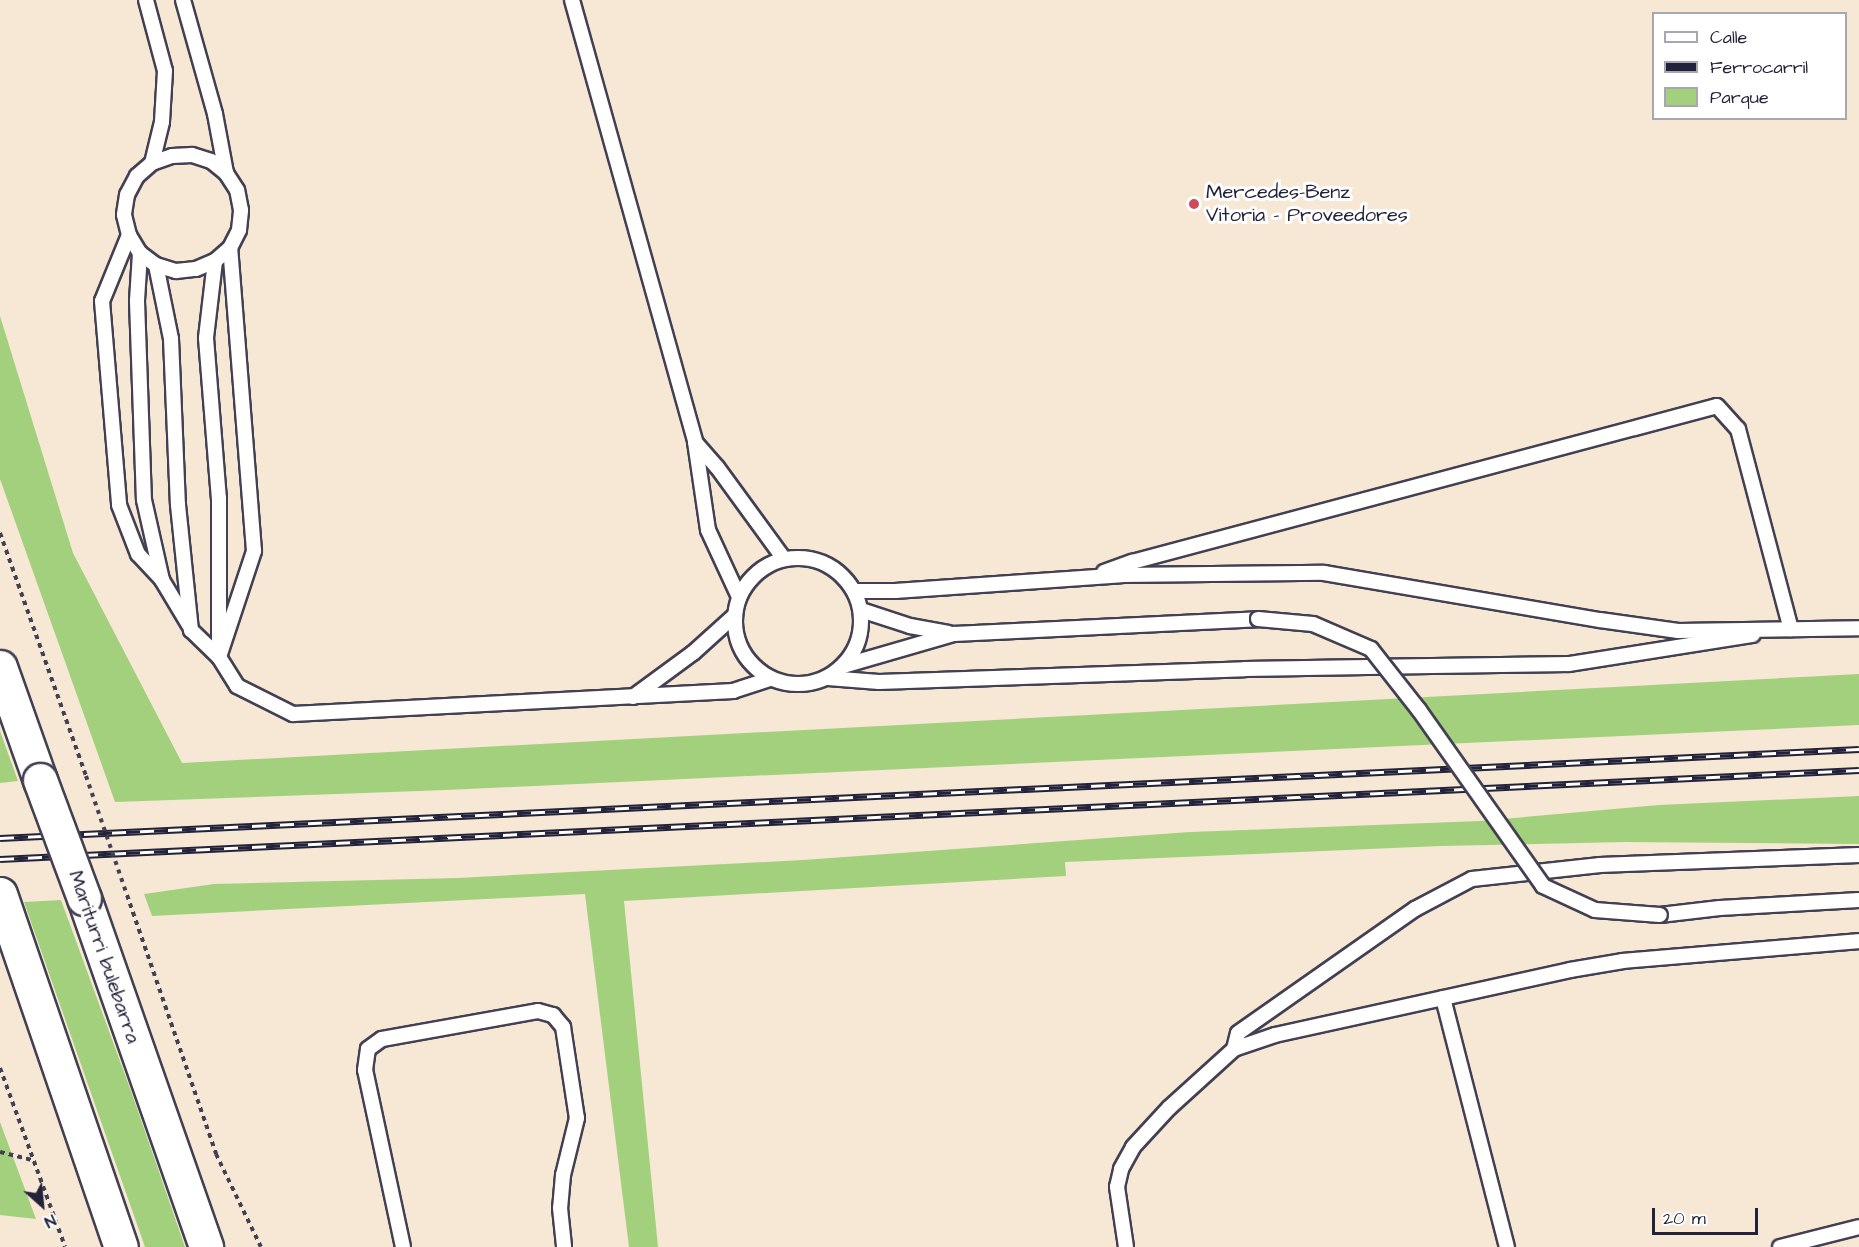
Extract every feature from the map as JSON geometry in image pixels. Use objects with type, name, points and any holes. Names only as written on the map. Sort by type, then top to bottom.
[{"type":"main road","name":"Mariturri bulebarra","points":[[0,667],[84,898],[206,1247]]},
{"type":"main road","points":[[2,899],[121,1247]]},
{"type":"lane","points":[[146,0],[165,71],[162,122],[152,163]]},
{"type":"lane","points":[[183,0],[215,114],[226,173]]},
{"type":"lane","points":[[572,0],[695,442],[708,530],[739,597]]},
{"type":"lane","points":[[192,155],[211,161],[226,173],[237,190],[241,210],[239,230],[230,248],[215,261],[196,269],[176,271],[156,265],[140,252],[129,235],[124,215],[127,195],[137,176],[152,163],[172,156],[192,155]]},
{"type":"lane","points":[[129,235],[102,301],[119,505],[138,554],[162,580],[191,630],[219,657],[237,686],[293,714],[733,691],[771,679]]},
{"type":"lane","points":[[219,657],[254,551],[230,248]]},
{"type":"lane","points":[[140,252],[137,301],[144,500],[162,580]]},
{"type":"lane","points":[[215,261],[206,338],[219,498],[219,657]]},
{"type":"lane","points":[[156,265],[171,339],[178,505],[191,630]]},
{"type":"lane","points":[[1090,578],[1132,562],[1717,406],[1738,429],[1791,629]]},
{"type":"lane","points":[[695,442],[717,466],[784,559]]},
{"type":"lane","points":[[828,678],[843,666],[855,651],[861,631],[861,610],[854,591],[842,574],[825,563],[805,557],[784,559],[765,566],[750,580],[739,597],[734,616],[735,635],[743,653],[755,668],[771,679],[800,684],[828,678],[879,682],[1245,669],[1569,664],[1791,629]]},
{"type":"lane","points":[[854,591],[895,591],[1090,578],[1324,573],[1678,631],[1859,628]]},
{"type":"lane","points":[[861,610],[910,626],[954,634],[1258,619],[1313,624],[1371,649],[1419,710],[1544,886],[1595,910],[1660,915],[1859,900]]},
{"type":"lane","points":[[633,697],[693,653],[734,616]]},
{"type":"lane","points":[[843,666],[954,634]]},
{"type":"lane","points":[[1234,1049],[1238,1034],[1415,909],[1472,879],[1600,865],[1859,855]]},
{"type":"lane","points":[[1126,1247],[1117,1187],[1121,1169],[1129,1155],[1169,1108],[1234,1049],[1275,1035],[1623,961],[1859,941]]},
{"type":"lane","points":[[1443,998],[1507,1247]]},
{"type":"lane","points":[[403,1247],[365,1070],[368,1049],[382,1039],[538,1011],[553,1016],[563,1027],[577,1118],[562,1186],[560,1208],[564,1247]]},
{"type":"lane","points":[[1780,1247],[1859,1227]]},
{"type":"path","points":[[0,533],[216,1154],[261,1247]]},
{"type":"path","points":[[0,1068],[65,1247]]},
{"type":"path","points":[[0,1152],[33,1160]]},
{"type":"green space","points":[[0,316],[73,553],[182,763],[1859,674],[1859,725],[446,790],[115,802],[0,479]]},
{"type":"green space","points":[[0,731],[18,781],[0,783]]},
{"type":"green space","points":[[1859,796],[1859,844],[1624,842],[1440,846],[1065,862],[1066,876],[624,901],[658,1247],[629,1247],[585,894],[152,916],[144,894],[214,884],[457,878],[803,860],[1190,832],[1480,821],[1659,805]]},
{"type":"green space","points":[[61,900],[185,1247],[145,1247],[24,902]]},
{"type":"green space","points":[[0,1122],[16,1165],[36,1219],[0,1215]]},
{"type":"railway","points":[[0,838],[1859,749]]},
{"type":"railway","points":[[0,859],[1859,770]]},
{"type":"place","name":"Mercedes-Benz Vitoria - Proveedores","points":[[1194,204]]}]
